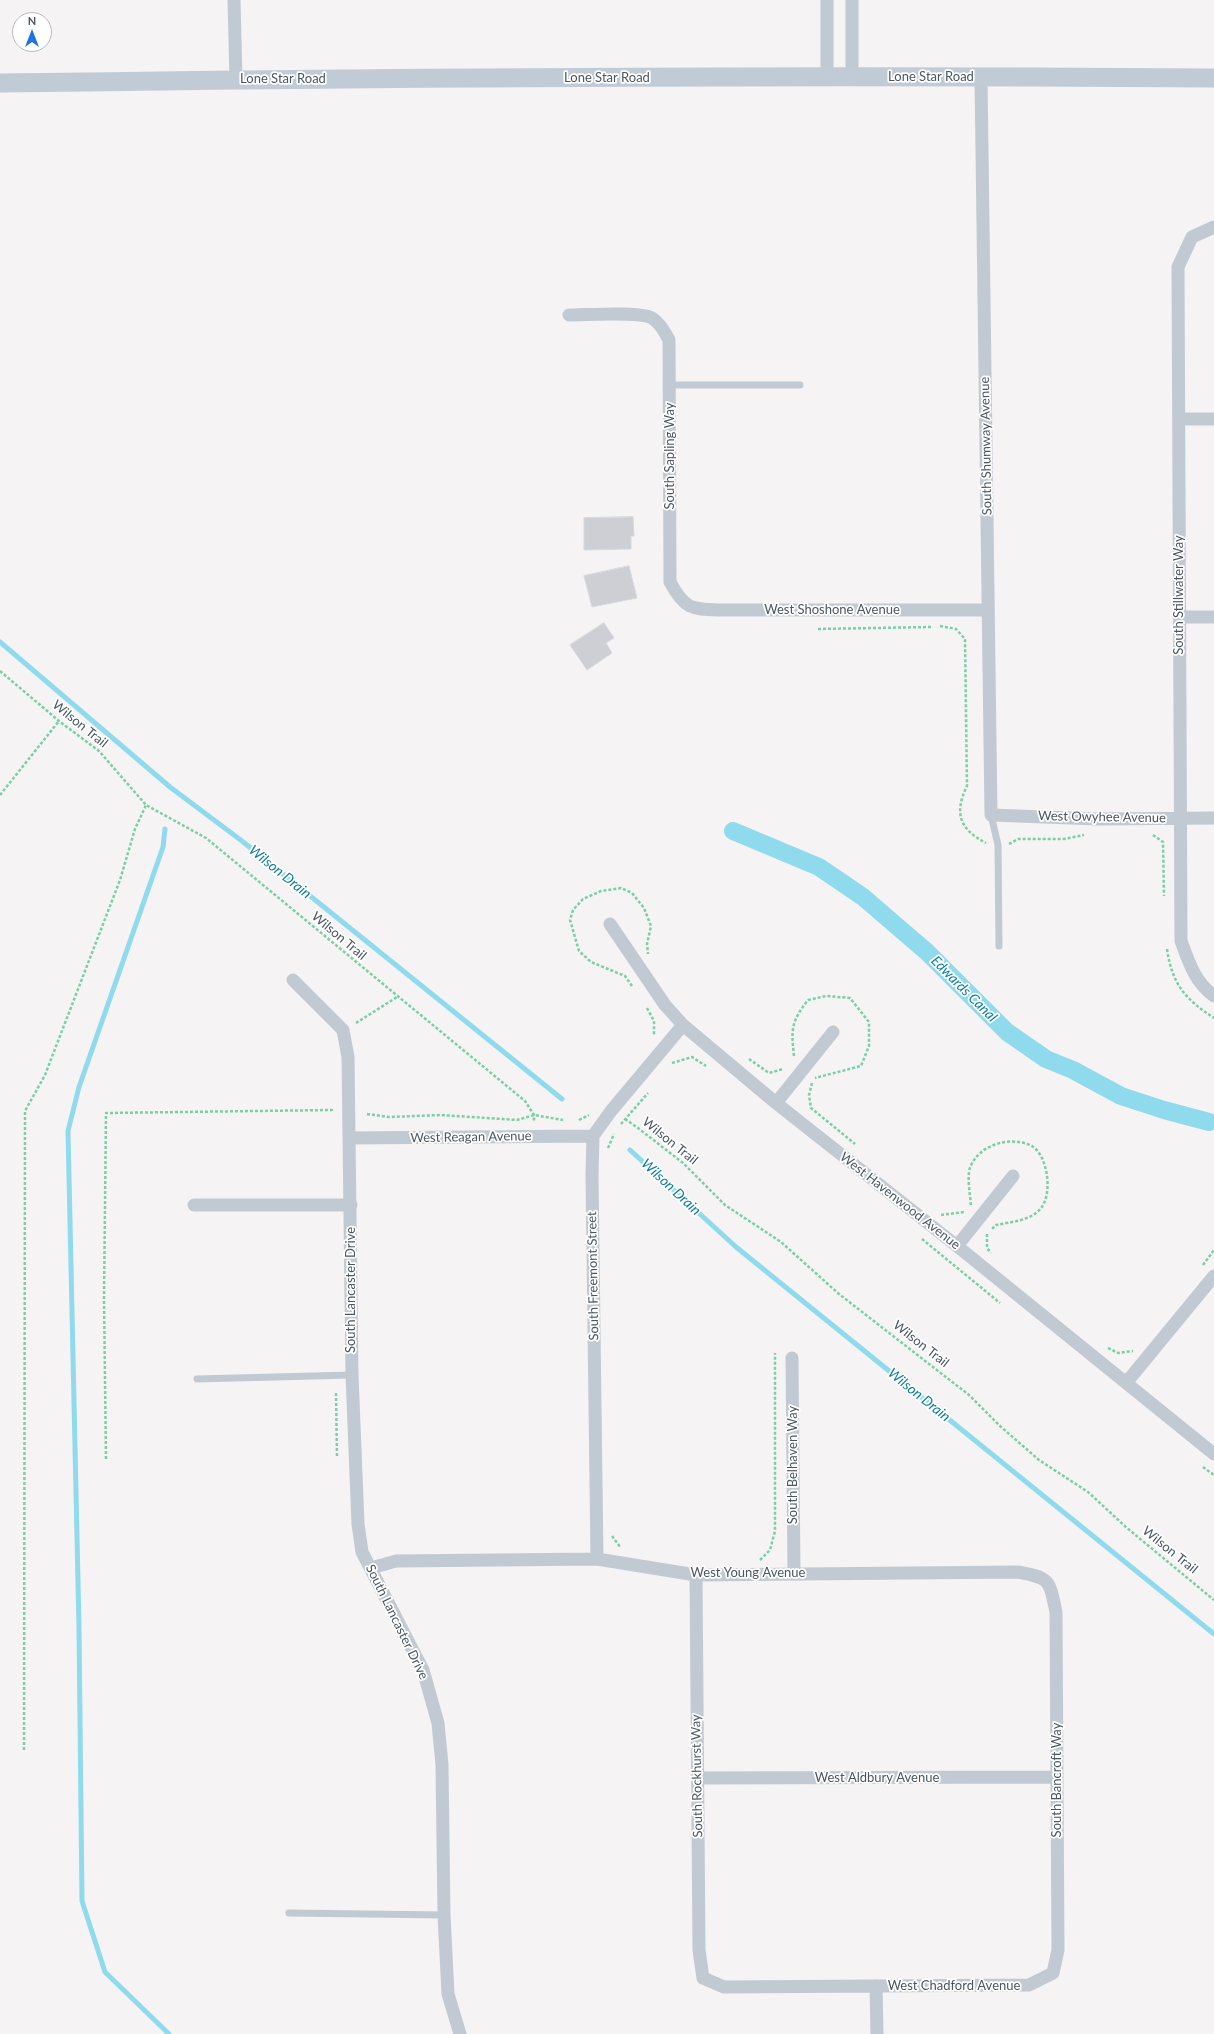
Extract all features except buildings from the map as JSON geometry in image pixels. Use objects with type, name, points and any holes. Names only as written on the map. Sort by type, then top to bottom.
[{"type":"main road","name":"Lone Star Road","points":[[0,83],[236,79],[852,76],[1214,78]]},
{"type":"street","points":[[234,0],[236,79]]},
{"type":"street","points":[[827,0],[828,77]]},
{"type":"street","points":[[852,0],[852,76]]},
{"type":"street","name":"South Shumway Avenue","points":[[981,77],[991,815]]},
{"type":"street","name":"South Stillwater Way","points":[[1214,228],[1192,237],[1178,267],[1181,941],[1195,976],[1205,989],[1214,996]]},
{"type":"street","name":"South Sapling Way","points":[[569,314],[638,315],[652,318],[662,327],[669,340],[670,582],[679,598]]},
{"type":"street","points":[[1179,419],[1214,419]]},
{"type":"street","name":"West Shoshone Avenue","points":[[679,598],[692,608],[722,610],[988,610]]},
{"type":"street","points":[[1179,617],[1214,617]]},
{"type":"street","name":"West Owyhee Avenue","points":[[991,815],[1098,819],[1214,818]]},
{"type":"street","name":"West Havenwood Avenue","points":[[610,924],[665,1005],[683,1025],[776,1103],[957,1246],[1214,1454]]},
{"type":"street","points":[[293,980],[343,1030]]},
{"type":"street","points":[[593,1136],[611,1111],[683,1025]]},
{"type":"street","name":"South Lancaster Drive","points":[[343,1030],[348,1057],[352,1375],[358,1524],[362,1552],[372,1568],[423,1670],[438,1723],[442,1766],[444,1915],[448,1994],[460,2034]]},
{"type":"street","points":[[776,1103],[833,1032]]},
{"type":"street","name":"West Reagan Avenue","points":[[350,1138],[593,1136]]},
{"type":"street","name":"South Freemont Street","points":[[593,1136],[592,1175],[597,1559]]},
{"type":"street","points":[[957,1246],[1013,1176]]},
{"type":"street","points":[[194,1206],[350,1206]]},
{"type":"street","points":[[1126,1383],[1214,1276]]},
{"type":"street","name":"South Belhaven Way","points":[[792,1358],[794,1573]]},
{"type":"street","name":"West Young Avenue","points":[[372,1568],[396,1561],[597,1559],[696,1575],[1018,1572],[1041,1576],[1050,1586]]},
{"type":"street","name":"South Rockhurst Way","points":[[696,1575],[699,1950],[704,1978]]},
{"type":"street","name":"South Bancroft Way","points":[[1050,1586],[1056,1612],[1058,1950],[1053,1973]]},
{"type":"street","name":"West Aldbury Avenue","points":[[697,1778],[1056,1777]]},
{"type":"street","name":"West Chadford Avenue","points":[[704,1978],[724,1987],[1029,1985],[1053,1973]]},
{"type":"street","name":"West Chadford Avenue","points":[[876,1986],[877,2034]]},
{"type":"lane","points":[[669,385],[800,385]]},
{"type":"lane","points":[[991,815],[998,845],[999,946]]},
{"type":"lane","points":[[196,1379],[352,1375]]},
{"type":"lane","points":[[289,1913],[444,1915]]},
{"type":"path","points":[[818,628],[941,626],[956,629],[965,639],[967,786],[962,797],[959,812],[963,823],[972,836],[986,843],[998,845],[1008,844],[1018,839],[1064,839],[1087,835]]},
{"type":"path","name":"Wilson Trail","points":[[0,671],[59,721],[99,750],[146,805],[206,838],[525,1101],[534,1114],[534,1136]]},
{"type":"path","points":[[0,795],[59,721]]},
{"type":"path","points":[[24,1750],[25,1111],[45,1075],[120,880],[135,829],[146,805]]},
{"type":"path","points":[[1148,834],[1155,835],[1163,842],[1164,902]]},
{"type":"path","points":[[1167,947],[1170,970],[1179,988],[1197,1007],[1214,1018]]},
{"type":"path","points":[[343,1030],[397,997]]},
{"type":"path","points":[[668,1067],[671,1063],[692,1058],[708,1066]]},
{"type":"path","points":[[607,1152],[617,1128],[626,1120],[652,1087]]},
{"type":"path","points":[[106,1459],[104,1298],[106,1113],[332,1110]]},
{"type":"path","name":"Wilson Trail","points":[[611,1111],[638,1128],[683,1163],[725,1206],[781,1242],[839,1294],[969,1395],[1000,1426],[1039,1460],[1088,1492],[1127,1528],[1214,1600]]},
{"type":"path","points":[[918,1236],[1005,1306]]},
{"type":"path","points":[[754,1560],[761,1560],[770,1550],[775,1531],[775,1353]]},
{"type":"path","points":[[1198,1462],[1214,1475]]},
{"type":"path","points":[[610,1534],[620,1548],[624,1550]]},
{"type":"waterway","name":"Wilson Drain","points":[[0,642],[170,787],[242,841],[562,1099]]},
{"type":"waterway","points":[[165,829],[163,847],[79,1087],[68,1131],[79,1627],[82,1901],[105,1972],[169,2034]]},
{"type":"waterway","name":"Edwards Canal","points":[[733,831],[819,867],[863,897],[927,952],[1007,1032],[1046,1059],[1073,1070],[1121,1096],[1164,1110],[1209,1122]]},
{"type":"waterway","name":"Wilson Drain","points":[[630,1150],[736,1247],[1214,1634]]}]
